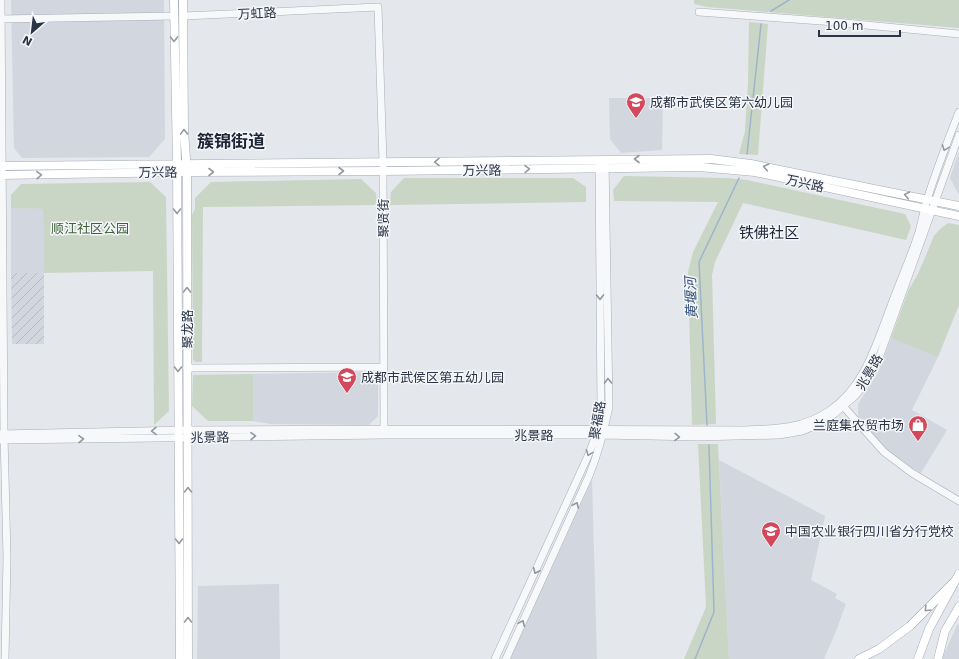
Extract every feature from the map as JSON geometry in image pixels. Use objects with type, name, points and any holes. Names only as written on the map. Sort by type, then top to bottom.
[{"type":"main road","name":"聚龙路","points":[[174,0],[177,168],[180,659]]},
{"type":"main road","name":"聚龙路","points":[[184,0],[188,659]]},
{"type":"main road","points":[[602,164],[711,159],[732,161],[959,206]]},
{"type":"main road","name":"万兴路","points":[[1,175],[177,168],[602,164],[698,167],[755,172],[959,216]]},
{"type":"main road","points":[[1,166],[177,168]]},
{"type":"main road","points":[[859,659],[879,649],[910,626],[957,578]]},
{"type":"main road","points":[[918,659],[929,629],[957,578]]},
{"type":"main road","points":[[938,659],[946,631],[959,607]]},
{"type":"street","points":[[1,0],[2,437],[5,659]]},
{"type":"street","name":"万虹路","points":[[184,16],[378,7]]},
{"type":"street","name":"聚贤街","points":[[378,7],[383,167],[384,429]]},
{"type":"street","points":[[699,12],[836,22],[959,34]]},
{"type":"street","points":[[1,19],[174,16]]},
{"type":"street","points":[[929,209],[959,112]]},
{"type":"street","points":[[931,200],[959,135]]},
{"type":"street","name":"聚福路","points":[[495,659],[600,432],[602,164]]},
{"type":"street","name":"兆景路","points":[[187,434],[384,429],[600,432],[698,437],[779,435],[802,431],[822,422],[843,406],[855,396],[867,381],[879,358],[929,209]]},
{"type":"street","name":"兆景路","points":[[2,437],[178,434],[385,435],[745,430],[782,429],[799,426],[830,410],[851,392],[859,381],[873,356],[929,209]]},
{"type":"street","points":[[187,368],[384,367]]},
{"type":"street","points":[[843,406],[884,452],[912,473],[959,501]]},
{"type":"street","points":[[506,659],[589,476],[596,458],[600,432]]},
{"type":"shaded area","points":[[11,0],[164,0],[165,139],[149,157],[22,158],[14,148]]},
{"type":"shaded area","name":"成都市武侯区第六幼儿园","points":[[609,98],[663,98],[662,150],[621,153],[610,139]]},
{"type":"shaded area","points":[[959,151],[959,195],[950,178]]},
{"type":"shaded area","points":[[11,208],[43,209],[44,273],[11,273]]},
{"type":"shaded area","points":[[11,273],[44,273],[44,344],[12,344]]},
{"type":"shaded area","points":[[891,338],[922,349],[938,357],[912,410],[947,430],[921,473],[889,453],[858,417],[858,404],[878,373]]},
{"type":"shaded area","points":[[378,372],[378,416],[369,425],[271,424],[253,421],[253,374]]},
{"type":"shaded area","name":"中国农业银行四川省分行党校","points":[[719,460],[825,516],[811,580],[837,594],[835,598],[846,604],[824,659],[729,659]]},
{"type":"shaded area","points":[[592,480],[597,659],[510,659]]},
{"type":"shaded area","points":[[279,584],[280,659],[197,659],[198,586]]},
{"type":"shaded area","points":[[959,624],[959,659],[942,659],[957,625]]},
{"type":"green space","points":[[694,0],[959,0],[959,28],[707,7],[694,4]]},
{"type":"green space","points":[[749,22],[768,24],[758,155],[739,154],[745,131],[748,83]]},
{"type":"green space","points":[[624,176],[726,178],[747,180],[905,214],[911,226],[906,240],[743,203],[715,262],[712,275],[716,424],[692,425],[688,272],[693,252],[718,202],[614,201],[613,190]]},
{"type":"green space","points":[[404,178],[573,178],[586,187],[586,202],[390,205],[391,192]]},
{"type":"green space","points":[[361,179],[376,193],[377,205],[203,207],[202,362],[196,362],[193,360],[192,215],[195,209],[195,198],[211,182]]},
{"type":"green space","name":"顺江社区公园","points":[[150,182],[166,197],[169,411],[154,425],[153,271],[44,273],[43,209],[11,208],[11,195],[21,184]]},
{"type":"green space","points":[[948,223],[959,225],[959,305],[938,357],[891,338],[909,289],[918,274],[934,236]]},
{"type":"green space","points":[[253,374],[253,421],[208,421],[192,406],[193,375]]},
{"type":"green space","points":[[698,444],[718,444],[729,659],[684,659],[706,607]]},
{"type":"waterway","name":"黄堰河","points":[[771,11],[789,0]]},
{"type":"waterway","name":"黄堰河","points":[[747,154],[761,24]]},
{"type":"waterway","name":"黄堰河","points":[[707,425],[699,262],[739,178]]},
{"type":"waterway","name":"黄堰河","points":[[695,659],[714,612],[709,445]]},
{"type":"place","name":"成都市武侯区第六幼儿园","points":[[636,119]]},
{"type":"place","name":"成都市武侯区第五幼儿园","points":[[347,394]]},
{"type":"place","name":"兰庭集农贸市场","points":[[918,442]]},
{"type":"place","name":"中国农业银行四川省分行党校","points":[[771,548]]},
{"type":"district","name":"簇锦街道","points":[[231,141]]},
{"type":"district","name":"铁佛社区","points":[[769,233]]}]
